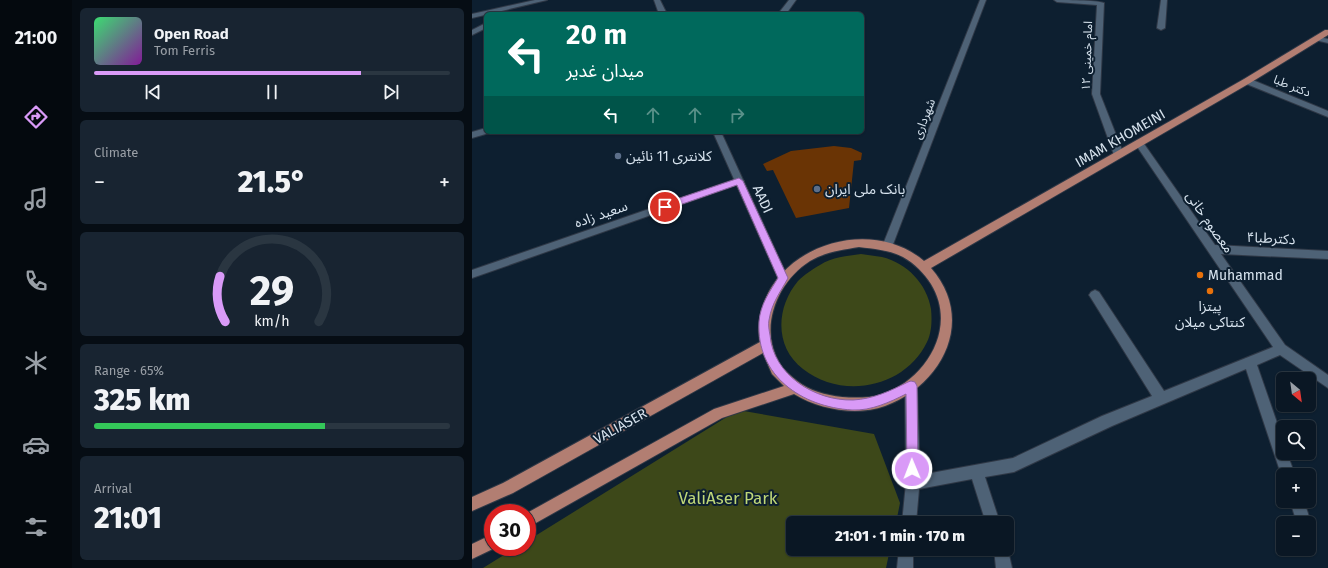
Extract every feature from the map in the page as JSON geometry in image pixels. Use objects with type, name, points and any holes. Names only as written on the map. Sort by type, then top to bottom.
[{"type":"main road","name":"IMAM KHOMEINI","points":[[924,267],[1247,81],[1328,32]]},
{"type":"main road","points":[[859,243],[887,247],[907,255],[924,267],[940,288],[948,313],[945,341],[932,365],[911,386],[884,400],[853,405],[822,400],[795,388],[776,368],[766,345],[764,321],[770,298],[783,278],[805,259],[831,248],[859,243]]},
{"type":"main road","name":"VALIASER","points":[[472,504],[508,488],[766,345]]},
{"type":"main road","points":[[536,516],[719,414],[795,388]]},
{"type":"main road","points":[[472,552],[484,545]]},
{"type":"street","points":[[489,12],[544,0]]},
{"type":"street","points":[[657,0],[662,12]]},
{"type":"street","points":[[784,12],[793,0]]},
{"type":"street","name":"شهرداری","points":[[887,247],[982,0]]},
{"type":"street","name":"امام خمینی ۱۲","points":[[1057,0],[1101,3],[1096,94],[1119,155]]},
{"type":"street","points":[[1161,28],[1164,0]]},
{"type":"street","points":[[510,12],[524,4]]},
{"type":"street","points":[[472,16],[484,13]]},
{"type":"street","points":[[472,33],[484,26]]},
{"type":"street","points":[[1318,38],[1328,41]]},
{"type":"street","name":"دکتر طبا","points":[[1247,81],[1328,114]]},
{"type":"street","points":[[472,135],[484,132]]},
{"type":"street","name":"AADI","points":[[718,134],[783,278]]},
{"type":"street","name":"معصوم خانی","points":[[1139,143],[1281,348],[1328,382]]},
{"type":"street","name":"سعید زاده","points":[[472,274],[739,181]]},
{"type":"street","name":"دکترطبا۴","points":[[1212,249],[1328,255]]},
{"type":"street","points":[[1095,294],[1161,398]]},
{"type":"street","points":[[913,483],[1014,465],[1107,420],[1281,348]]},
{"type":"street","points":[[1250,362],[1286,468]]},
{"type":"street","points":[[910,516],[913,483],[911,386]]},
{"type":"street","points":[[976,471],[991,516]]},
{"type":"street","points":[[904,568],[905,556]]},
{"type":"street","points":[[1002,556],[1004,568]]},
{"type":"green space","points":[[861,254],[891,260],[900,264],[914,276],[925,291],[929,300],[931,309],[931,330],[927,342],[917,358],[904,370],[888,379],[871,384],[854,386],[836,384],[819,379],[803,369],[794,360],[787,350],[783,338],[781,326],[782,314],[785,303],[791,291],[798,281],[806,274],[830,260]]},
{"type":"green space","name":"ValiAser Park","points":[[738,410],[874,434],[900,503],[897,516],[786,516],[786,556],[889,556],[886,568],[483,568],[502,556],[536,556],[536,535]]},
{"type":"building","name":"بانک ملی ایران","points":[[834,146],[851,148],[862,153],[861,160],[854,161],[849,208],[796,218],[773,170],[767,171],[763,164],[791,151]]},
{"type":"place","name":"کلانتری 11 نائین","points":[[618,156]]},
{"type":"place","name":"بانک ملی ایران","points":[[817,189]]},
{"type":"place","name":"Muhammad","points":[[1200,275]]},
{"type":"place","name":"پیتزا کنتاکی میلان","points":[[1210,291]]},
{"type":"route","points":[[665,207],[739,181],[783,278],[770,298],[764,321],[766,345],[776,368],[795,388],[822,400],[853,405],[884,400],[911,386],[912,469]]}]
